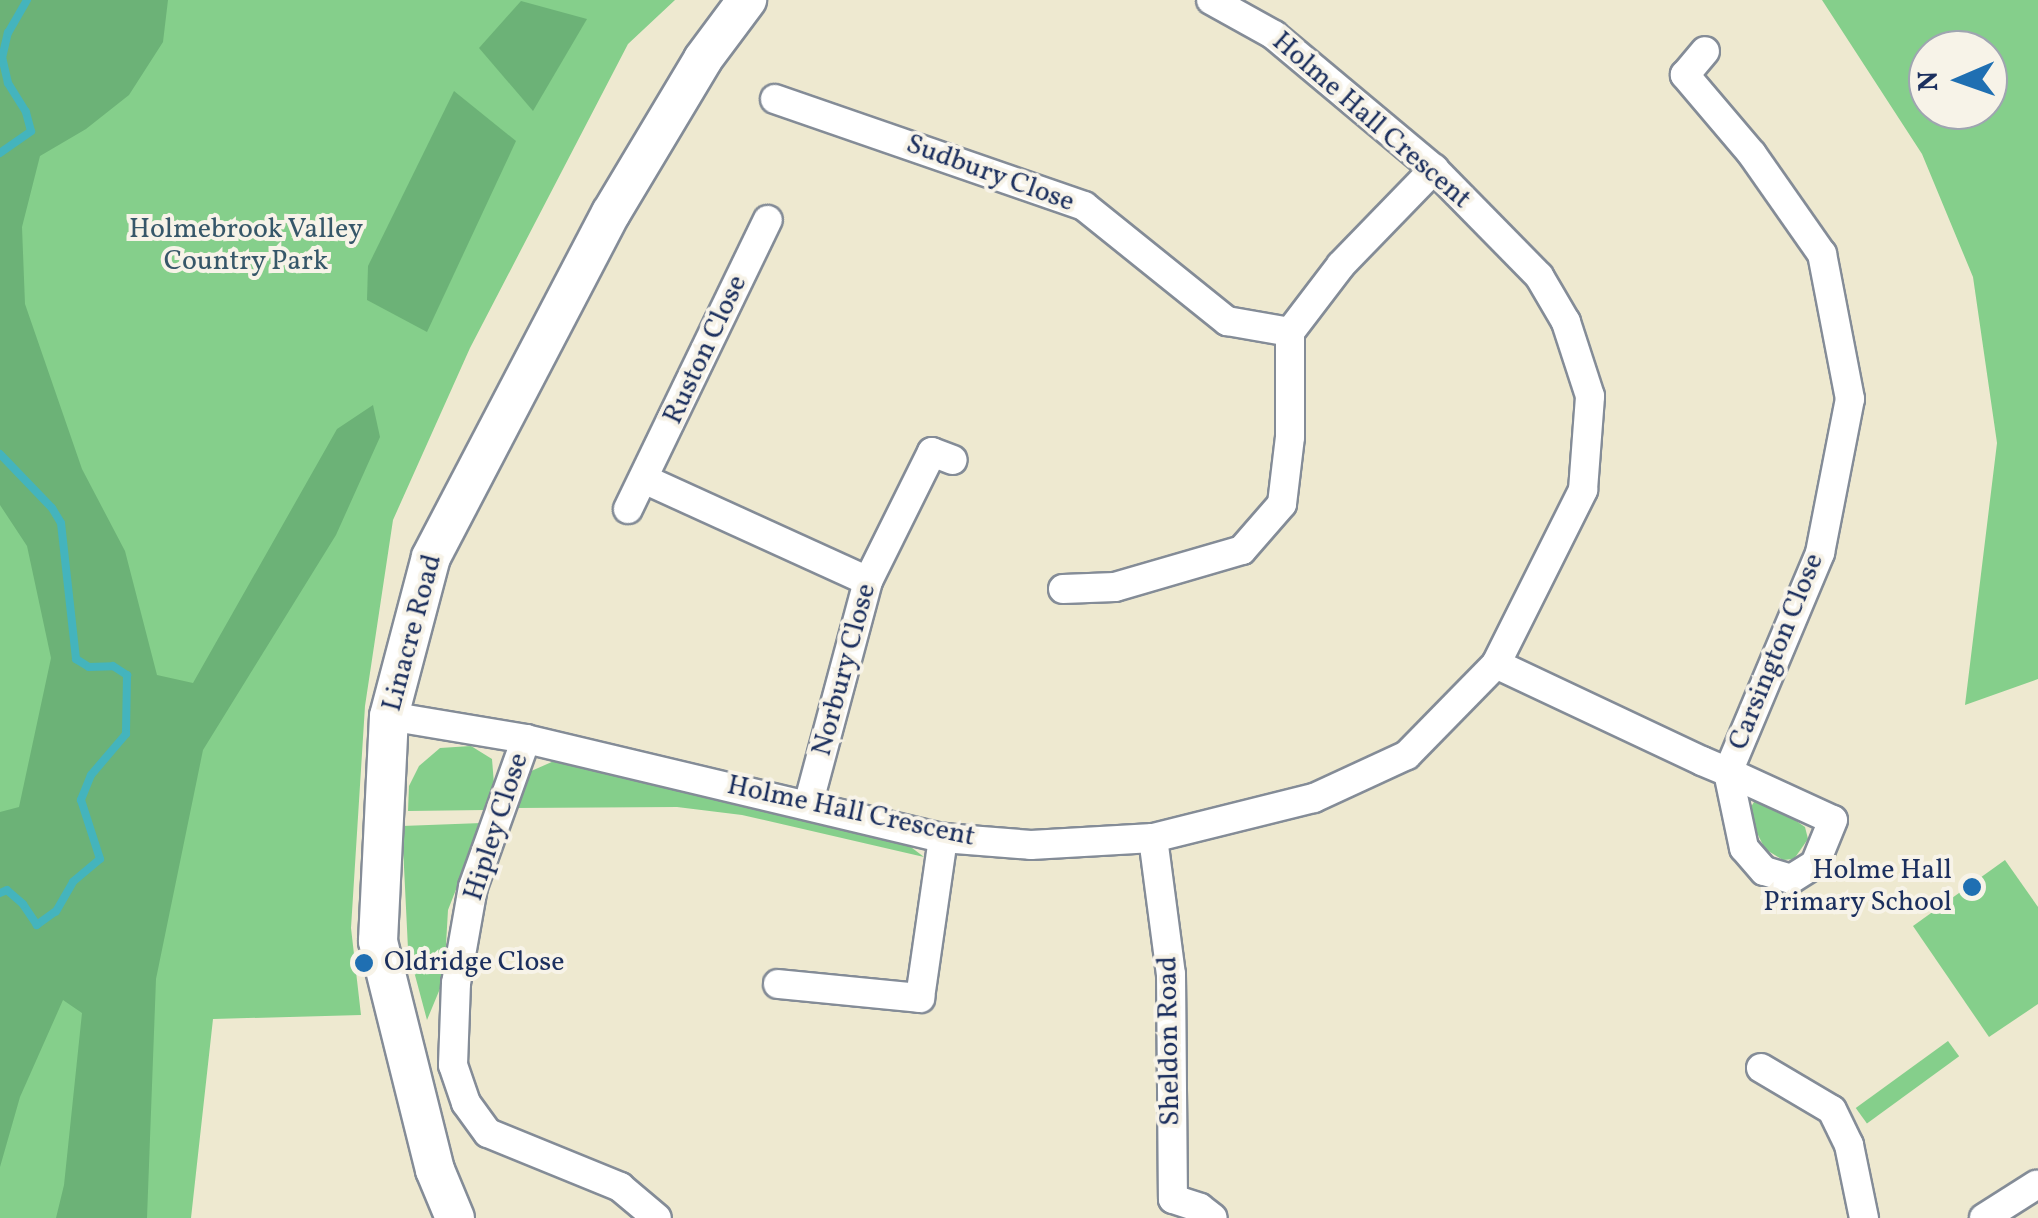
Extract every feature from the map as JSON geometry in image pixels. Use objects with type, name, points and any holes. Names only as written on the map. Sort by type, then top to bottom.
[{"type":"street","name":"Linacre Road","points":[[455,1218],[431,1153],[378,941],[389,716],[430,557],[612,213],[703,59],[747,0]]},
{"type":"street","name":"Holme Hall Crescent","points":[[389,716],[526,739],[943,838],[1031,846],[1153,838],[1314,798],[1407,755],[1496,664],[1583,490],[1590,396],[1566,322],[1539,276],[1434,169],[1274,34],[1211,0]]},
{"type":"street","name":"Carsington Close","points":[[1496,664],[1728,772],[1820,553],[1850,400],[1822,254],[1752,154],[1685,75],[1706,51]]},
{"type":"street","name":"Sudbury Close","points":[[775,99],[1084,206],[1226,321],[1290,332]]},
{"type":"street","points":[[1063,589],[1116,587],[1178,572],[1242,550],[1282,504],[1290,437],[1290,332],[1340,265],[1434,169]]},
{"type":"street","name":"Ruston Close","points":[[628,509],[768,220]]},
{"type":"street","name":"Norbury Close","points":[[808,805],[868,580],[932,452],[953,460]]},
{"type":"street","points":[[644,479],[868,580]]},
{"type":"street","name":"Hipley Close","points":[[526,739],[472,887],[456,983],[453,1065],[466,1103],[488,1133],[620,1187],[657,1218]]},
{"type":"street","points":[[778,984],[920,998],[943,838]]},
{"type":"street","name":"Sheldon Road","points":[[1153,838],[1172,974],[1173,1199],[1200,1208],[1213,1218]]},
{"type":"street","points":[[1761,1068],[1832,1110],[1849,1146],[1864,1218]]},
{"type":"street","points":[[1984,1218],[2036,1185]]},
{"type":"green space","name":"Holmebrook Valley Country Park","points":[[0,0],[675,0],[628,44],[470,348],[393,520],[365,706],[351,928],[361,1015],[213,1019],[191,1218],[0,1218]]},
{"type":"green space","points":[[0,0],[168,0],[163,42],[129,95],[86,129],[40,156],[22,227],[25,304],[82,469],[125,551],[157,675],[193,683],[337,429],[373,405],[380,437],[336,535],[203,750],[156,979],[147,1218],[56,1218],[64,1185],[82,1013],[63,1000],[20,1097],[0,1167],[0,812],[19,807],[51,658],[27,546],[0,505]]},
{"type":"green space","points":[[1822,0],[2038,0],[2038,679],[1965,705],[1997,443],[1973,277],[1922,154]]},
{"type":"green space","points":[[521,1],[587,19],[533,111],[479,48]]},
{"type":"green space","points":[[454,91],[516,141],[427,332],[367,300],[368,266]]},
{"type":"green space","points":[[471,746],[492,759],[494,784],[485,810],[408,811],[409,786],[419,766],[440,748]]},
{"type":"green space","points":[[554,761],[903,841],[924,857],[742,815],[677,807],[514,808],[518,786],[529,772]]},
{"type":"green space","points":[[1766,800],[1805,827],[1808,839],[1794,859],[1783,860],[1765,849],[1753,825],[1749,810],[1754,802]]},
{"type":"green space","points":[[482,823],[448,910],[444,979],[427,1020],[408,949],[402,826]]},
{"type":"green space","name":"Holme Hall Primary School","points":[[2005,860],[2038,907],[2038,1004],[1989,1037],[1913,926]]},
{"type":"green space","points":[[1948,1041],[1959,1056],[1867,1123],[1856,1108]]},
{"type":"waterway","points":[[0,153],[31,131],[26,112],[8,83],[2,58],[8,33],[27,0]]},
{"type":"waterway","points":[[0,454],[52,508],[61,523],[76,659],[89,667],[113,666],[127,675],[126,734],[91,775],[81,800],[100,859],[73,882],[56,911],[37,925],[23,904],[7,890],[0,893]]},
{"type":"place","name":"Holme Hall Primary School","points":[[1972,887]]},
{"type":"place","name":"Oldridge Close","points":[[364,963]]}]
